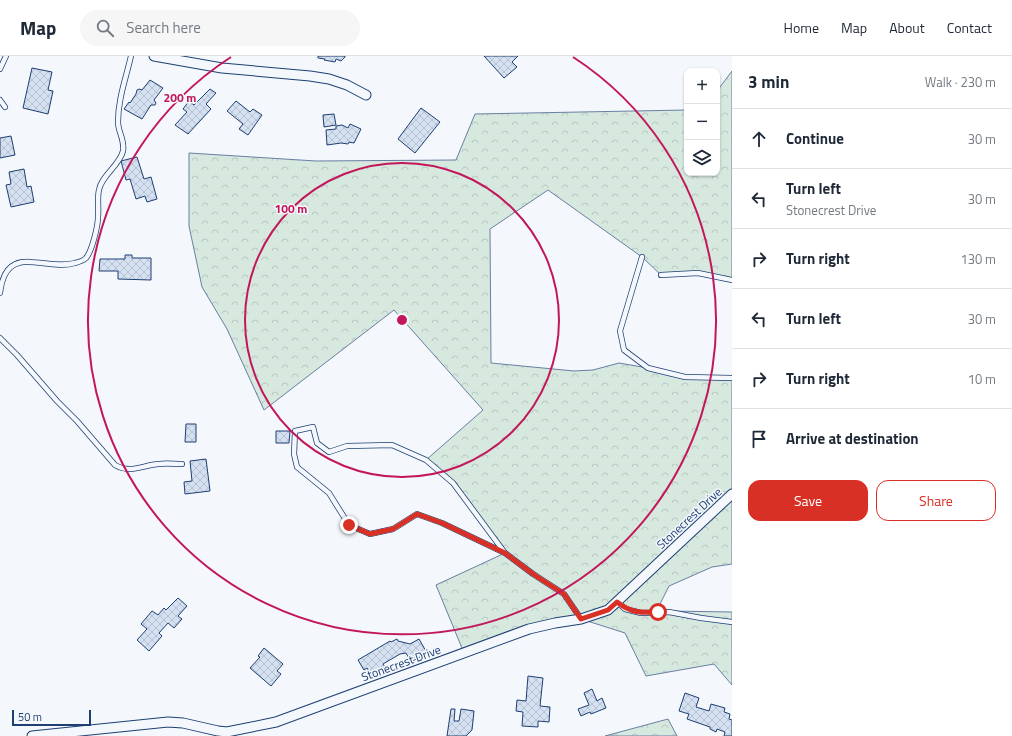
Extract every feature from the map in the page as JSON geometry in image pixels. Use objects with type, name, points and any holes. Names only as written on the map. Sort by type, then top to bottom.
[{"type":"street","points":[[154,56],[222,68],[310,76],[347,85],[366,95]]},
{"type":"street","name":"Stonecrest Drive","points":[[32,736],[168,722],[183,723],[227,732],[276,722],[529,628],[581,619],[608,610],[732,494]]},
{"type":"lane","points":[[0,69],[6,56]]},
{"type":"lane","points":[[0,292],[7,270],[16,264],[29,261],[72,264],[81,261],[91,250],[98,219],[99,189],[122,153],[123,143],[118,124],[118,112],[124,80],[131,56]]},
{"type":"lane","points":[[0,100],[6,107]]},
{"type":"lane","points":[[642,257],[620,331],[624,350],[648,368],[685,377],[732,378]]},
{"type":"lane","points":[[661,275],[698,273],[732,280]]},
{"type":"lane","points":[[0,338],[17,355],[57,401],[77,420],[115,465],[121,469],[130,470],[158,464],[182,464]]},
{"type":"lane","points":[[505,553],[453,483],[426,460],[392,445],[347,446],[329,452],[317,443],[313,427],[296,431],[294,454],[297,466],[329,493],[349,525],[370,534],[393,529],[417,514],[442,523],[505,553],[533,574],[564,594],[581,619]]},
{"type":"lane","points":[[617,602],[625,609],[641,613],[669,612],[732,622]]},
{"type":"green space","points":[[732,71],[732,280],[698,273],[661,275],[642,257],[548,190],[490,229],[491,363],[574,371],[593,370],[619,363],[685,377],[732,380],[732,564],[712,567],[669,586],[660,604],[655,608],[668,611],[732,612],[732,685],[714,664],[646,676],[625,633],[581,619],[555,623],[464,653],[436,585],[505,553],[453,483],[426,460],[483,410],[394,310],[264,410],[227,329],[202,287],[189,226],[189,153],[316,161],[456,160],[475,114],[684,110],[684,176],[720,176],[720,87]]},
{"type":"green space","points":[[668,719],[677,736],[605,736]]},
{"type":"building","points":[[318,56],[345,57],[341,61],[336,59],[335,62],[318,58]]},
{"type":"building","points":[[484,56],[518,56],[512,62],[517,67],[504,78]]},
{"type":"building","points":[[32,68],[52,72],[48,90],[53,91],[48,114],[23,108]]},
{"type":"building","points":[[150,80],[163,88],[154,100],[156,103],[155,105],[151,105],[142,119],[124,109],[129,102],[130,103],[137,90],[142,90]]},
{"type":"building","points":[[210,89],[216,93],[206,104],[211,109],[188,134],[175,125],[187,112],[183,109],[189,101],[194,105]]},
{"type":"building","points":[[236,101],[250,112],[253,109],[262,115],[248,135],[239,129],[243,124],[227,111]]},
{"type":"building","points":[[421,108],[440,122],[415,153],[398,139]]},
{"type":"building","points":[[334,114],[336,125],[324,127],[323,115]]},
{"type":"building","points":[[350,124],[361,129],[354,143],[349,142],[348,144],[341,143],[327,145],[326,130],[336,129],[336,126],[342,125],[348,128]]},
{"type":"building","points":[[11,136],[15,155],[0,158],[0,138]]},
{"type":"building","points":[[137,157],[144,179],[151,177],[157,199],[147,202],[145,196],[136,199],[130,179],[126,180],[121,161]]},
{"type":"building","points":[[24,169],[27,187],[31,186],[34,202],[11,207],[6,185],[11,184],[9,172]]},
{"type":"building","points":[[125,255],[132,255],[132,258],[151,258],[151,280],[118,279],[118,271],[99,271],[100,259],[125,259]]},
{"type":"building","points":[[186,424],[196,424],[196,442],[185,442]]},
{"type":"building","points":[[276,431],[290,431],[289,443],[276,443]]},
{"type":"building","points":[[206,459],[210,491],[185,494],[184,482],[192,481],[190,461]]},
{"type":"building","points":[[178,598],[187,606],[178,616],[182,619],[174,628],[168,623],[159,633],[162,636],[149,651],[137,640],[147,629],[141,624],[152,611],[158,615],[164,608],[166,610]]},
{"type":"building","points":[[397,639],[398,641],[410,644],[419,639],[427,653],[411,662],[406,653],[400,654],[383,664],[385,667],[371,675],[367,668],[364,670],[358,660],[390,641],[391,642]]},
{"type":"building","points":[[264,648],[283,664],[277,671],[281,674],[271,686],[250,668],[260,657],[258,656]]},
{"type":"building","points":[[528,676],[543,678],[540,706],[550,707],[549,722],[538,721],[538,727],[522,726],[523,712],[516,711],[517,700],[526,701]]},
{"type":"building","points":[[592,689],[597,701],[602,698],[606,708],[581,716],[578,709],[589,705],[584,693]]},
{"type":"building","points":[[685,693],[699,698],[696,707],[709,711],[711,704],[725,708],[724,712],[730,714],[729,719],[732,720],[732,736],[724,736],[725,732],[717,729],[716,732],[710,729],[710,727],[687,719],[689,714],[679,711]]},
{"type":"building","points":[[451,709],[455,709],[454,721],[459,721],[461,709],[474,711],[472,730],[466,736],[447,736]]},
{"type":"route","points":[[349,525],[370,534],[393,529],[417,514],[442,523],[505,553],[533,574],[564,594],[581,619],[608,610],[617,602],[625,609],[641,613],[658,612]]}]
